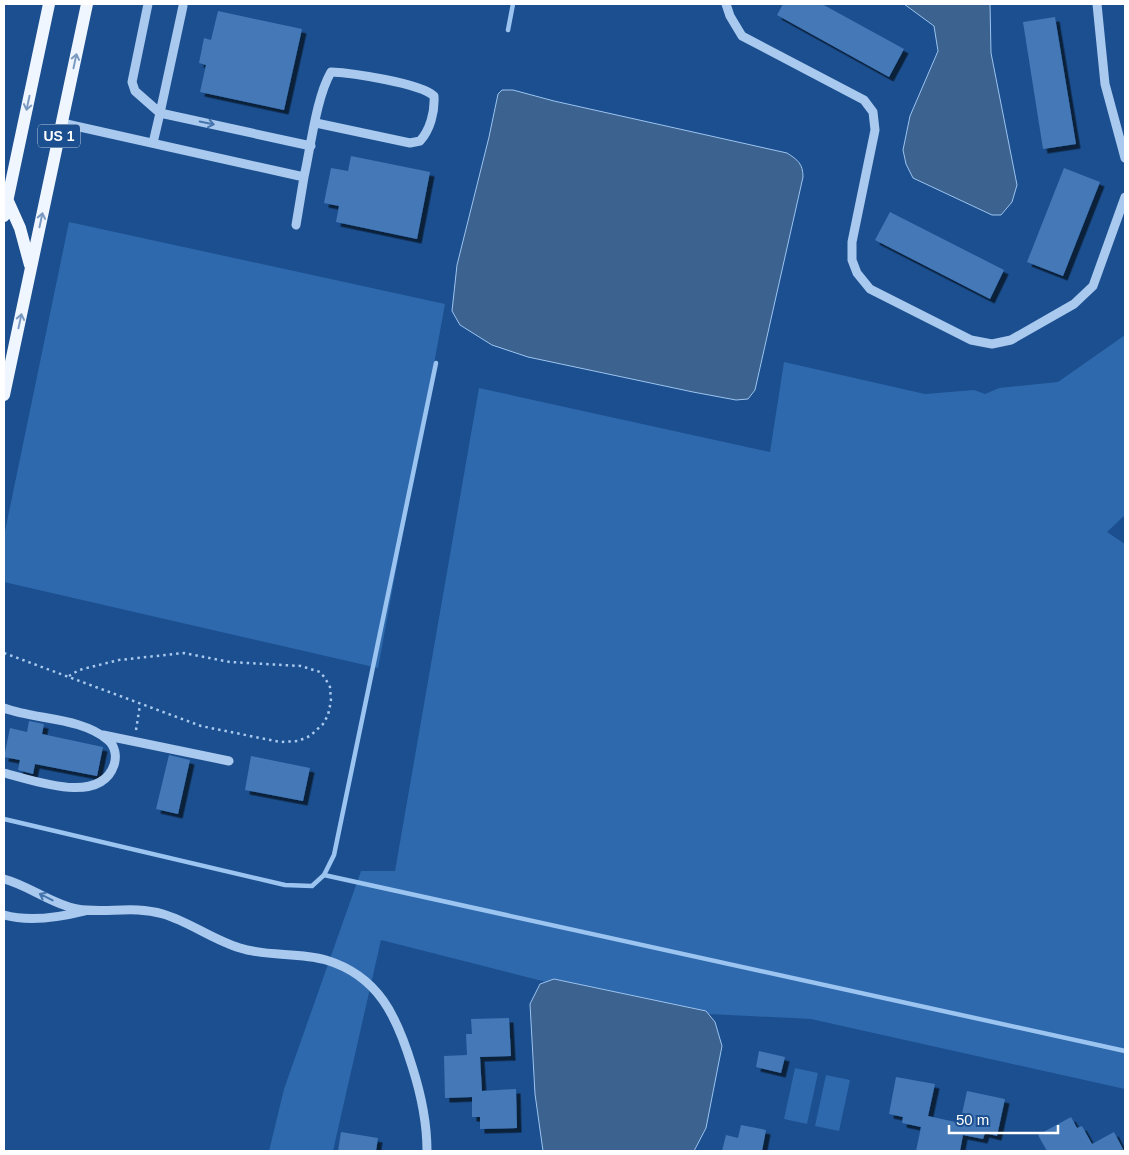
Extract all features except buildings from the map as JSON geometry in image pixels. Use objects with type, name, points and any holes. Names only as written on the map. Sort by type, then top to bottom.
[{"type":"main road","name":"US 1","points":[[4,216],[6,199],[49,4]]},
{"type":"main road","name":"US 1","points":[[4,395],[87,4]]},
{"type":"main road","points":[[6,199],[20,228],[31,267]]},
{"type":"street","points":[[148,4],[132,82],[135,91],[160,113],[311,146]]},
{"type":"street","points":[[726,4],[730,16],[742,36],[864,100],[873,112],[875,130],[852,242],[852,260],[857,273],[870,289],[971,340],[992,344],[1011,340],[1074,304],[1092,286],[1125,197]]},
{"type":"street","points":[[1097,4],[1105,84],[1125,158]]},
{"type":"street","points":[[153,142],[182,6]]},
{"type":"street","points":[[296,225],[304,177],[311,146],[316,123],[325,83],[331,72],[347,73],[427,90],[434,96],[435,104],[428,133],[420,141],[410,143],[316,123]]},
{"type":"street","points":[[62,123],[304,177]]},
{"type":"street","points":[[4,708],[87,728],[109,741],[114,747],[116,758],[108,776],[99,783],[75,788],[4,773]]},
{"type":"street","points":[[100,735],[230,760]]},
{"type":"street","points":[[4,879],[28,886],[60,904],[90,910]]},
{"type":"street","points":[[4,915],[36,917],[69,915],[90,910],[138,909],[163,914],[235,947],[256,952],[297,954],[323,959],[347,968],[363,978],[387,1006],[401,1028],[422,1100],[428,1151]]},
{"type":"path","points":[[4,653],[69,676],[140,705],[201,726],[280,742],[298,741],[316,730],[323,724],[331,701],[330,687],[325,678],[320,672],[312,669],[301,666],[230,662],[184,653],[119,660],[79,670],[69,676]]},
{"type":"path","points":[[133,741],[140,705]]},
{"type":"shaded area","points":[[904,4],[990,4],[991,53],[1017,185],[1012,202],[1001,215],[992,215],[913,178],[906,164],[903,150],[910,116],[938,51],[934,26]]},
{"type":"shaded area","points":[[502,90],[513,90],[554,101],[787,153],[799,163],[803,177],[755,390],[748,399],[736,400],[693,392],[528,357],[492,345],[460,325],[452,311],[457,265],[498,94]]},
{"type":"shaded area","points":[[69,222],[445,304],[378,668],[4,582],[4,536]]},
{"type":"shaded area","points":[[1125,335],[1125,515],[1107,532],[1125,544],[1125,1089],[811,1019],[708,1014],[706,1011],[554,979],[546,982],[381,940],[333,1151],[269,1151],[284,1089],[361,871],[395,871],[479,388],[770,452],[784,362],[925,394],[974,390],[985,394],[999,388],[1058,382]]},
{"type":"shaded area","points":[[554,979],[706,1011],[715,1022],[722,1046],[706,1128],[694,1151],[543,1151],[535,1094],[530,1004],[540,984]]},
{"type":"shaded area","points":[[795,1068],[818,1073],[807,1124],[784,1119]]},
{"type":"shaded area","points":[[826,1075],[850,1080],[839,1131],[815,1126]]},
{"type":"waterway","points":[[508,30],[513,4]]},
{"type":"waterway","points":[[4,819],[285,885],[312,886],[324,875],[334,855],[436,363]]},
{"type":"waterway","points":[[324,875],[1125,1051]]}]
